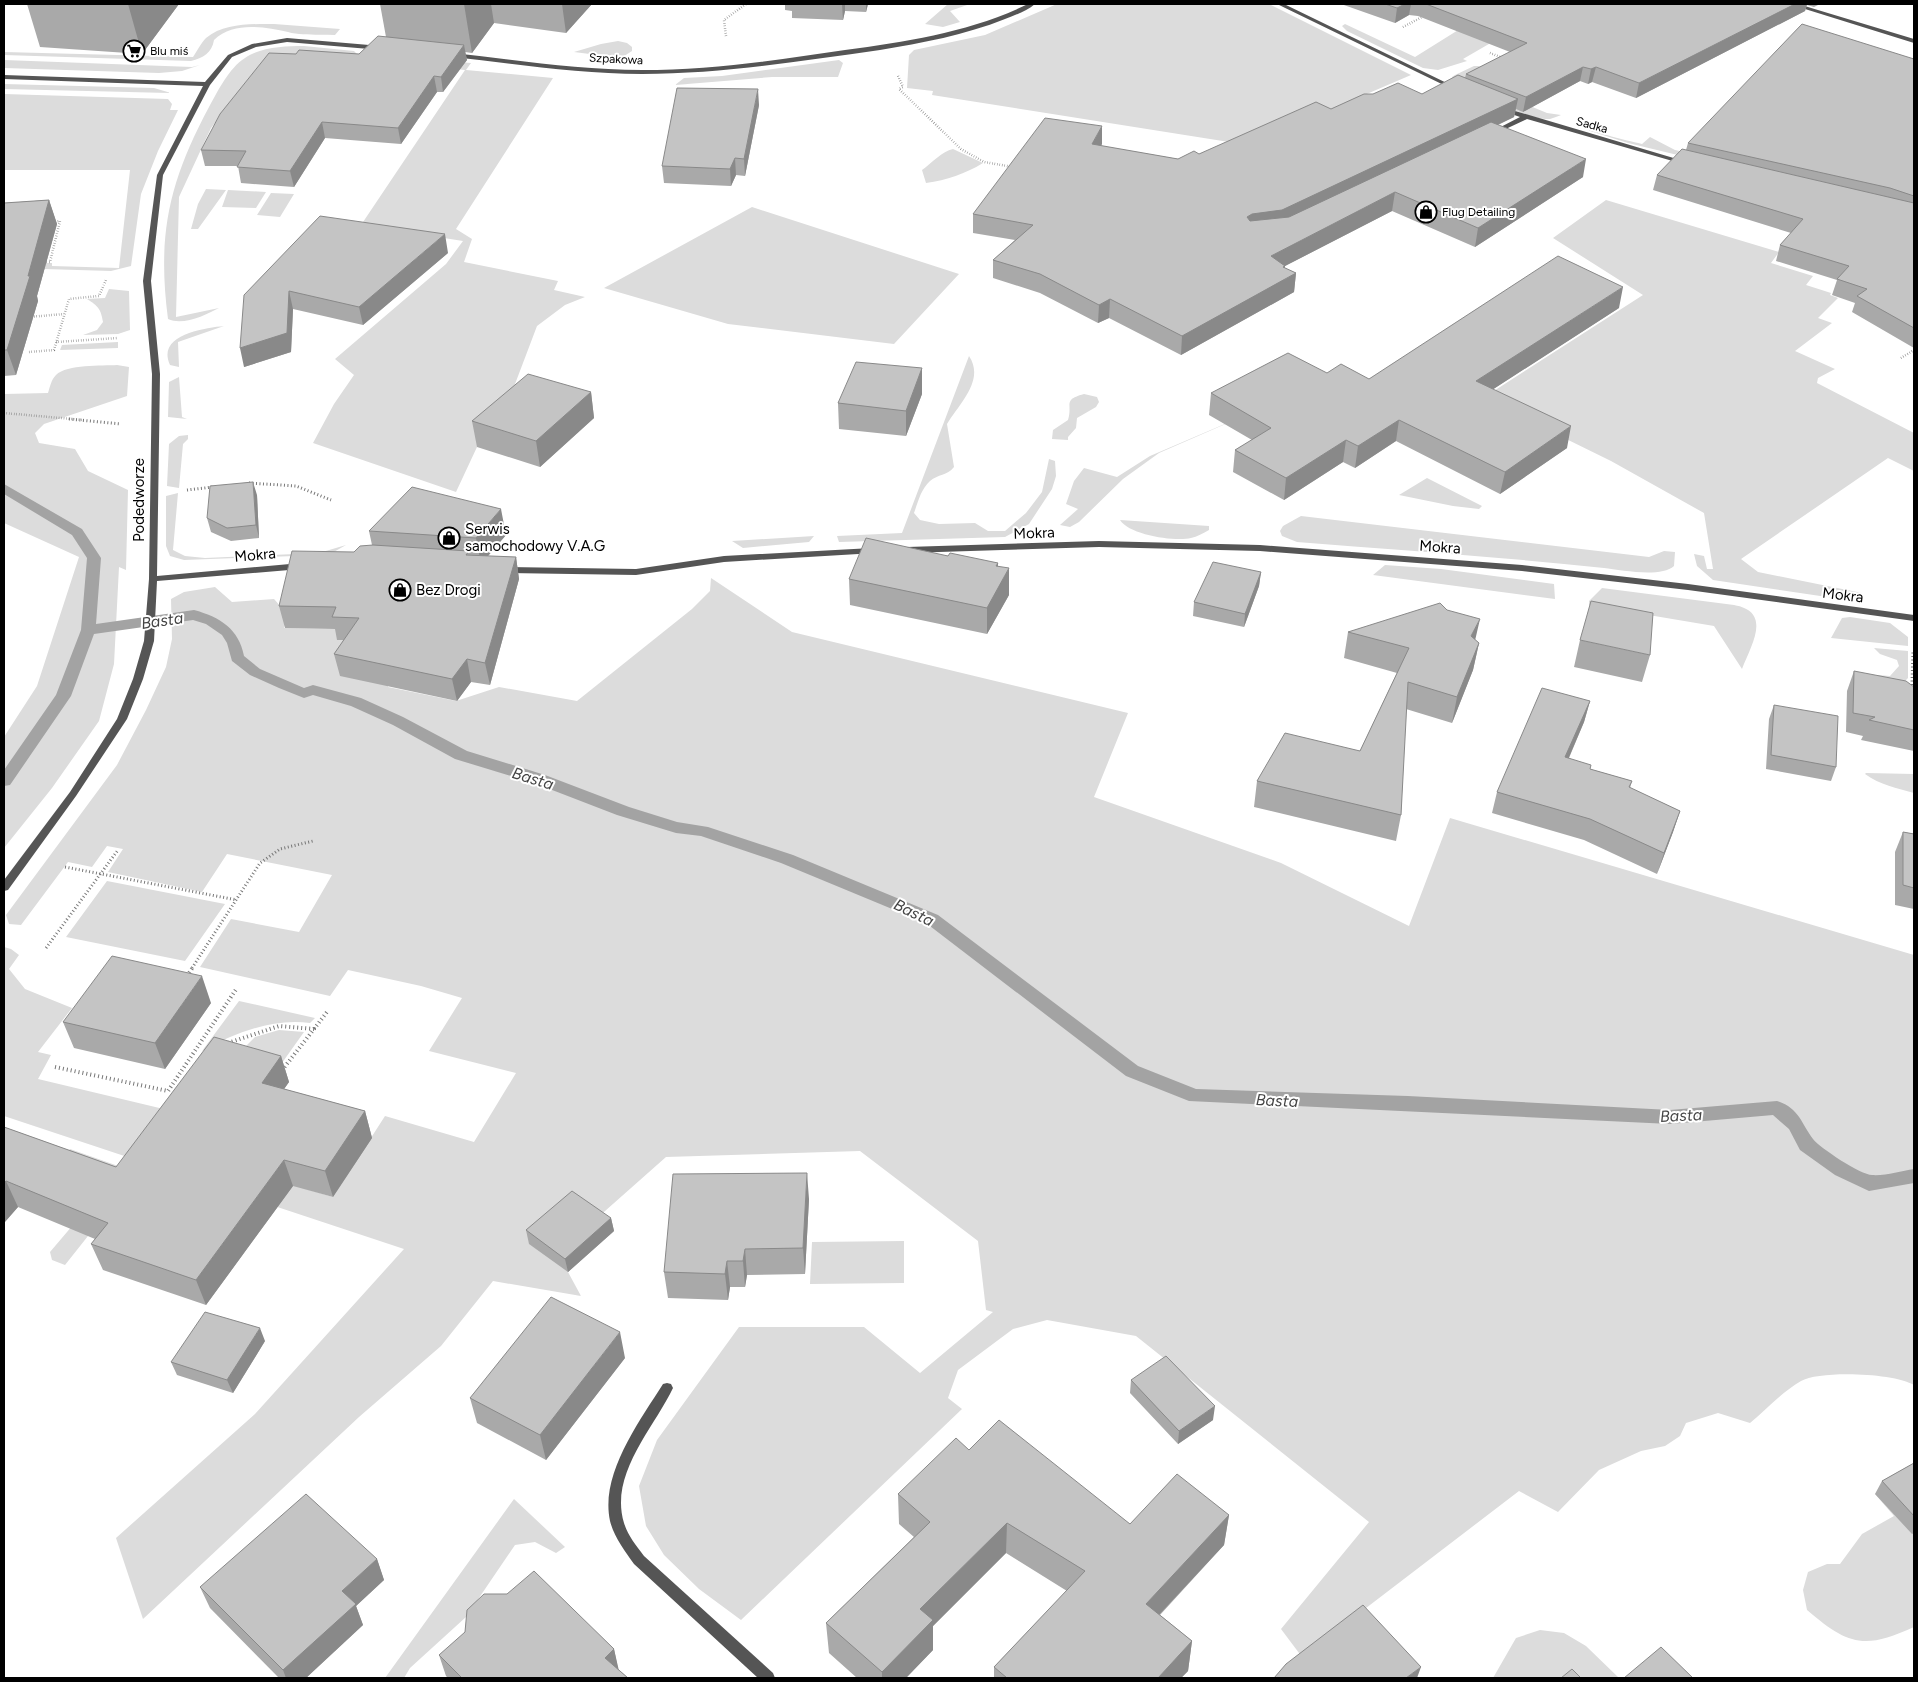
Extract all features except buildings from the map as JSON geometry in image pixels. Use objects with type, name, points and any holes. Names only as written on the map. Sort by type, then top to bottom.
[{"type":"street","name":"Szpakowa","points":[[444,54],[610,71],[671,72],[751,65],[877,48],[952,35],[1032,4]]},
{"type":"street","points":[[1280,4],[1461,91]]},
{"type":"street","points":[[1792,4],[1914,41]]},
{"type":"street","points":[[4,76],[208,84],[222,63],[230,56],[241,50],[270,42],[305,40],[386,48]]},
{"type":"street","name":"Podedworze","points":[[4,886],[73,794],[122,718],[138,680],[149,641],[153,579],[156,374],[147,280],[160,174],[208,84]]},
{"type":"street","name":"Sadka","points":[[1499,107],[1526,118],[1693,165]]},
{"type":"street","points":[[1485,136],[1526,118]]},
{"type":"street","name":"Mokra","points":[[898,550],[1099,544],[1260,548],[1522,568],[1688,587],[1914,618]]},
{"type":"street","points":[[495,569],[636,572],[724,559],[879,551]]},
{"type":"street","name":"Mokra","points":[[153,579],[263,567],[315,565]]},
{"type":"street","points":[[667,1388],[626,1461],[616,1486],[617,1518],[624,1540],[639,1560],[768,1678]]},
{"type":"path","points":[[727,38],[724,20],[746,4]]},
{"type":"path","points":[[1490,53],[1509,60]]},
{"type":"path","points":[[903,87],[899,89],[961,149],[984,162],[1017,167]]},
{"type":"path","points":[[40,262],[50,262],[60,221],[50,222]]},
{"type":"path","points":[[29,352],[54,350],[69,299],[99,296],[106,280]]},
{"type":"path","points":[[21,317],[64,314]]},
{"type":"path","points":[[56,342],[118,338]]},
{"type":"path","points":[[1901,358],[1914,350]]},
{"type":"path","points":[[4,413],[154,426]]},
{"type":"path","points":[[241,484],[258,482],[296,486],[331,500]]},
{"type":"path","points":[[179,490],[214,487]]},
{"type":"path","points":[[1912,685],[1913,646]]},
{"type":"path","points":[[186,976],[265,857],[280,849],[313,841]]},
{"type":"path","points":[[46,948],[118,850]]},
{"type":"path","points":[[65,867],[237,900]]},
{"type":"path","points":[[168,1091],[237,988]]},
{"type":"path","points":[[278,1076],[327,1012]]},
{"type":"path","points":[[222,1045],[279,1026],[314,1029]]},
{"type":"path","points":[[55,1067],[175,1093]]},
{"type":"path","points":[[178,1076],[189,1072]]},
{"type":"shaded area","points":[[948,4],[970,4],[950,11],[960,22],[943,27],[925,24]]},
{"type":"shaded area","points":[[1057,4],[1269,4],[1411,75],[1248,145],[932,95],[933,91],[907,88],[909,55],[914,50],[985,35]]},
{"type":"shaded area","points":[[1471,22],[1527,22],[1463,59],[1467,61],[1438,70],[1423,68],[1347,31],[1342,26],[1345,24],[1415,57]]},
{"type":"shaded area","points":[[274,24],[340,29],[335,35],[299,34],[259,27],[240,28],[222,34],[214,40],[213,45],[206,54],[191,61],[4,55],[4,52],[193,57],[206,38],[221,29],[238,25]]},
{"type":"shaded area","points":[[618,41],[627,43],[632,47],[632,51],[621,58],[574,52],[601,44]]},
{"type":"shaded area","points":[[304,46],[354,51],[357,54],[352,60],[262,62],[211,128],[179,197],[176,317],[219,308],[187,320],[174,321],[168,319],[164,261],[169,209],[184,160],[195,134],[220,87],[239,62],[251,54],[265,49]]},
{"type":"shaded area","points":[[424,59],[471,63],[466,70],[553,78],[456,229],[472,239],[464,262],[558,281],[554,290],[585,297],[565,305],[537,326],[512,392],[532,399],[477,447],[456,492],[313,443],[334,404],[354,375],[335,359],[446,264],[463,241],[361,225],[465,70],[414,65]]},
{"type":"shaded area","points":[[4,60],[192,67],[200,65],[182,71],[159,73],[4,68]]},
{"type":"shaded area","points":[[839,60],[843,63],[838,77],[772,77],[675,85],[684,78],[722,76]]},
{"type":"shaded area","points":[[1474,66],[1480,66],[1467,80],[1547,113],[1561,115],[1550,119],[1529,115],[1454,81],[1452,77]]},
{"type":"shaded area","points":[[4,84],[154,88],[171,93],[4,89]]},
{"type":"shaded area","points":[[4,94],[168,99],[172,104],[170,110],[178,110],[158,151],[141,194],[131,266],[111,271],[44,269],[46,263],[52,263],[52,266],[119,268],[130,170],[4,170]]},
{"type":"shaded area","points":[[1585,123],[1597,131],[1619,139],[1642,144],[1650,137],[1675,150],[1775,172],[1781,180],[1628,143],[1590,131],[1581,124]]},
{"type":"shaded area","points":[[953,149],[983,163],[956,176],[926,183],[922,170],[941,155]]},
{"type":"shaded area","points":[[206,189],[226,190],[198,229],[191,229],[198,204]]},
{"type":"shaded area","points":[[228,190],[266,192],[256,208],[222,207]]},
{"type":"shaded area","points":[[271,193],[294,194],[280,217],[257,215]]},
{"type":"shaded area","points":[[1606,200],[1779,252],[1771,263],[1813,276],[1806,285],[1831,293],[1830,295],[1838,298],[1818,318],[1832,323],[1795,351],[1835,369],[1818,378],[1817,383],[1914,433],[1914,471],[1888,458],[1741,559],[1758,572],[1862,593],[1861,602],[1713,580],[1697,566],[1694,554],[1704,556],[1707,569],[1713,569],[1704,513],[1611,461],[1483,398],[1643,295],[1553,238]]},
{"type":"shaded area","points":[[752,207],[959,274],[894,344],[728,324],[604,288]]},
{"type":"shaded area","points":[[109,289],[129,291],[130,330],[118,334],[83,335],[97,330],[103,322],[98,308],[87,299],[105,298]]},
{"type":"shaded area","points":[[224,326],[178,342],[179,367],[170,365],[167,355],[170,347],[176,340],[194,331]]},
{"type":"shaded area","points":[[118,342],[118,348],[60,350],[62,345]]},
{"type":"shaded area","points":[[969,356],[974,374],[972,383],[964,400],[947,424],[954,467],[927,484],[914,513],[920,520],[939,524],[975,523],[988,531],[1005,531],[1026,513],[1042,492],[1049,459],[1055,461],[1056,476],[1052,489],[1029,524],[1005,537],[839,542],[837,536],[902,533]]},
{"type":"shaded area","points":[[117,365],[129,367],[127,396],[44,424],[35,433],[39,443],[75,449],[88,471],[128,490],[126,570],[119,567],[114,664],[99,721],[52,788],[4,848],[4,737],[37,686],[79,557],[4,523],[4,394],[48,393],[53,379],[61,371],[76,367]]},
{"type":"shaded area","points":[[179,377],[182,417],[187,419],[168,417],[169,382]]},
{"type":"shaded area","points":[[1084,394],[1097,397],[1099,402],[1096,407],[1077,418],[1076,428],[1068,437],[1068,440],[1052,439],[1053,430],[1068,420],[1070,403],[1073,398]]},
{"type":"shaded area","points":[[1274,403],[1159,453],[1123,479],[1079,522],[1070,527],[1060,525],[1078,509],[1066,504],[1074,481],[1084,468],[1117,477],[1150,456]]},
{"type":"shaded area","points":[[188,435],[188,439],[183,444],[179,488],[167,486],[169,444],[179,436]]},
{"type":"shaded area","points":[[1427,478],[1482,506],[1479,509],[1453,506],[1399,495]]},
{"type":"shaded area","points":[[178,493],[173,550],[185,556],[205,558],[319,553],[346,545],[332,553],[321,555],[184,560],[170,556],[166,546],[166,496]]},
{"type":"shaded area","points":[[1301,516],[1649,557],[1664,551],[1675,552],[1674,566],[1660,572],[1640,572],[1527,560],[1297,542],[1282,536],[1280,531],[1283,526]]},
{"type":"shaded area","points":[[1120,520],[1209,526],[1209,530],[1191,538],[1164,538],[1133,530]]},
{"type":"shaded area","points":[[814,536],[809,542],[743,548],[732,541]]},
{"type":"shaded area","points":[[1385,565],[1441,569],[1554,584],[1555,599],[1373,575]]},
{"type":"shaded area","points":[[711,578],[792,632],[1128,713],[1094,797],[1281,863],[1409,926],[1450,818],[1914,955],[1914,1385],[1891,1378],[1858,1374],[1824,1375],[1811,1378],[1801,1381],[1787,1390],[1750,1423],[1718,1413],[1686,1423],[1680,1436],[1665,1446],[1641,1451],[1599,1470],[1558,1512],[1519,1491],[1302,1657],[1281,1629],[1369,1522],[1136,1336],[1047,1320],[1013,1329],[958,1370],[948,1398],[962,1409],[741,1620],[699,1589],[664,1555],[646,1526],[639,1486],[657,1440],[739,1327],[864,1327],[920,1373],[993,1312],[986,1310],[978,1241],[860,1151],[666,1157],[596,1219],[613,1232],[568,1272],[581,1296],[493,1281],[441,1346],[359,1417],[143,1619],[116,1538],[255,1414],[404,1249],[4,1116],[4,947],[11,949],[19,955],[9,969],[25,989],[72,1008],[38,1052],[51,1055],[38,1079],[172,1111],[149,1142],[333,1197],[385,1116],[474,1142],[516,1073],[429,1051],[462,998],[421,986],[348,970],[330,996],[200,967],[231,919],[299,932],[332,875],[227,854],[202,892],[108,872],[123,849],[107,846],[92,867],[68,862],[21,925],[9,924],[6,915],[117,765],[146,710],[166,667],[172,639],[171,599],[184,592],[215,587],[232,602],[274,599],[285,615],[284,628],[341,629],[385,641],[388,687],[456,701],[499,687],[577,701],[692,609],[710,591]]},
{"type":"shaded area","points":[[1602,588],[1734,605],[1746,609],[1753,615],[1756,622],[1756,631],[1742,669],[1714,626],[1589,605],[1589,601]]},
{"type":"shaded area","points":[[1850,617],[1890,623],[1908,637],[1908,646],[1831,638],[1842,618]]},
{"type":"shaded area","points":[[1874,648],[1908,651],[1908,678],[1902,684],[1879,678],[1877,675],[1890,676],[1899,666],[1897,660],[1880,654]]},
{"type":"shaded area","points":[[1866,773],[1914,774],[1914,793],[1883,784]]},
{"type":"shaded area","points":[[107,881],[225,904],[185,961],[66,937]]},
{"type":"shaded area","points":[[239,1001],[315,1018],[310,1023],[282,1023],[254,1028],[227,1038],[202,1051]]},
{"type":"shaded area","points":[[279,1030],[304,1032],[272,1077],[244,1048],[255,1037]]},
{"type":"shaded area","points":[[70,1149],[138,1173],[65,1265],[52,1260],[50,1252],[101,1192],[54,1170]]},
{"type":"shaded area","points":[[904,1241],[904,1283],[810,1284],[812,1242]]},
{"type":"shaded area","points":[[1914,1472],[1914,1627],[1882,1639],[1869,1641],[1846,1637],[1821,1622],[1807,1610],[1803,1590],[1808,1572],[1827,1564],[1840,1564],[1862,1534],[1894,1516],[1875,1494]]},
{"type":"shaded area","points":[[514,1499],[565,1547],[556,1553],[535,1542],[515,1545],[466,1617],[410,1668],[404,1678],[385,1678]]},
{"type":"shaded area","points":[[1540,1630],[1564,1633],[1586,1646],[1619,1678],[1493,1678],[1516,1638]]},
{"type":"waterway","name":"Basta","points":[[4,488],[77,532],[94,558],[88,630]]},
{"type":"waterway","name":"Basta","points":[[88,630],[194,615],[211,621],[227,632],[234,643],[237,658],[255,672],[284,685],[304,693],[313,690],[356,702],[398,721],[461,755],[488,765],[539,779],[623,811],[676,827],[702,831],[787,859],[932,919],[1132,1071],[1195,1096],[1408,1103],[1564,1113],[1670,1117],[1777,1108],[1796,1124],[1807,1145],[1842,1170],[1869,1183],[1914,1176]]},
{"type":"waterway","points":[[4,781],[63,696],[88,630]]},
{"type":"place","name":"Blu miś","points":[[134,51]]},
{"type":"place","name":"Flug Detailing","points":[[1426,212]]},
{"type":"place","name":"Serwis samochodowy V.A.G","points":[[449,538]]},
{"type":"place","name":"Bez Drogi","points":[[400,590]]}]
